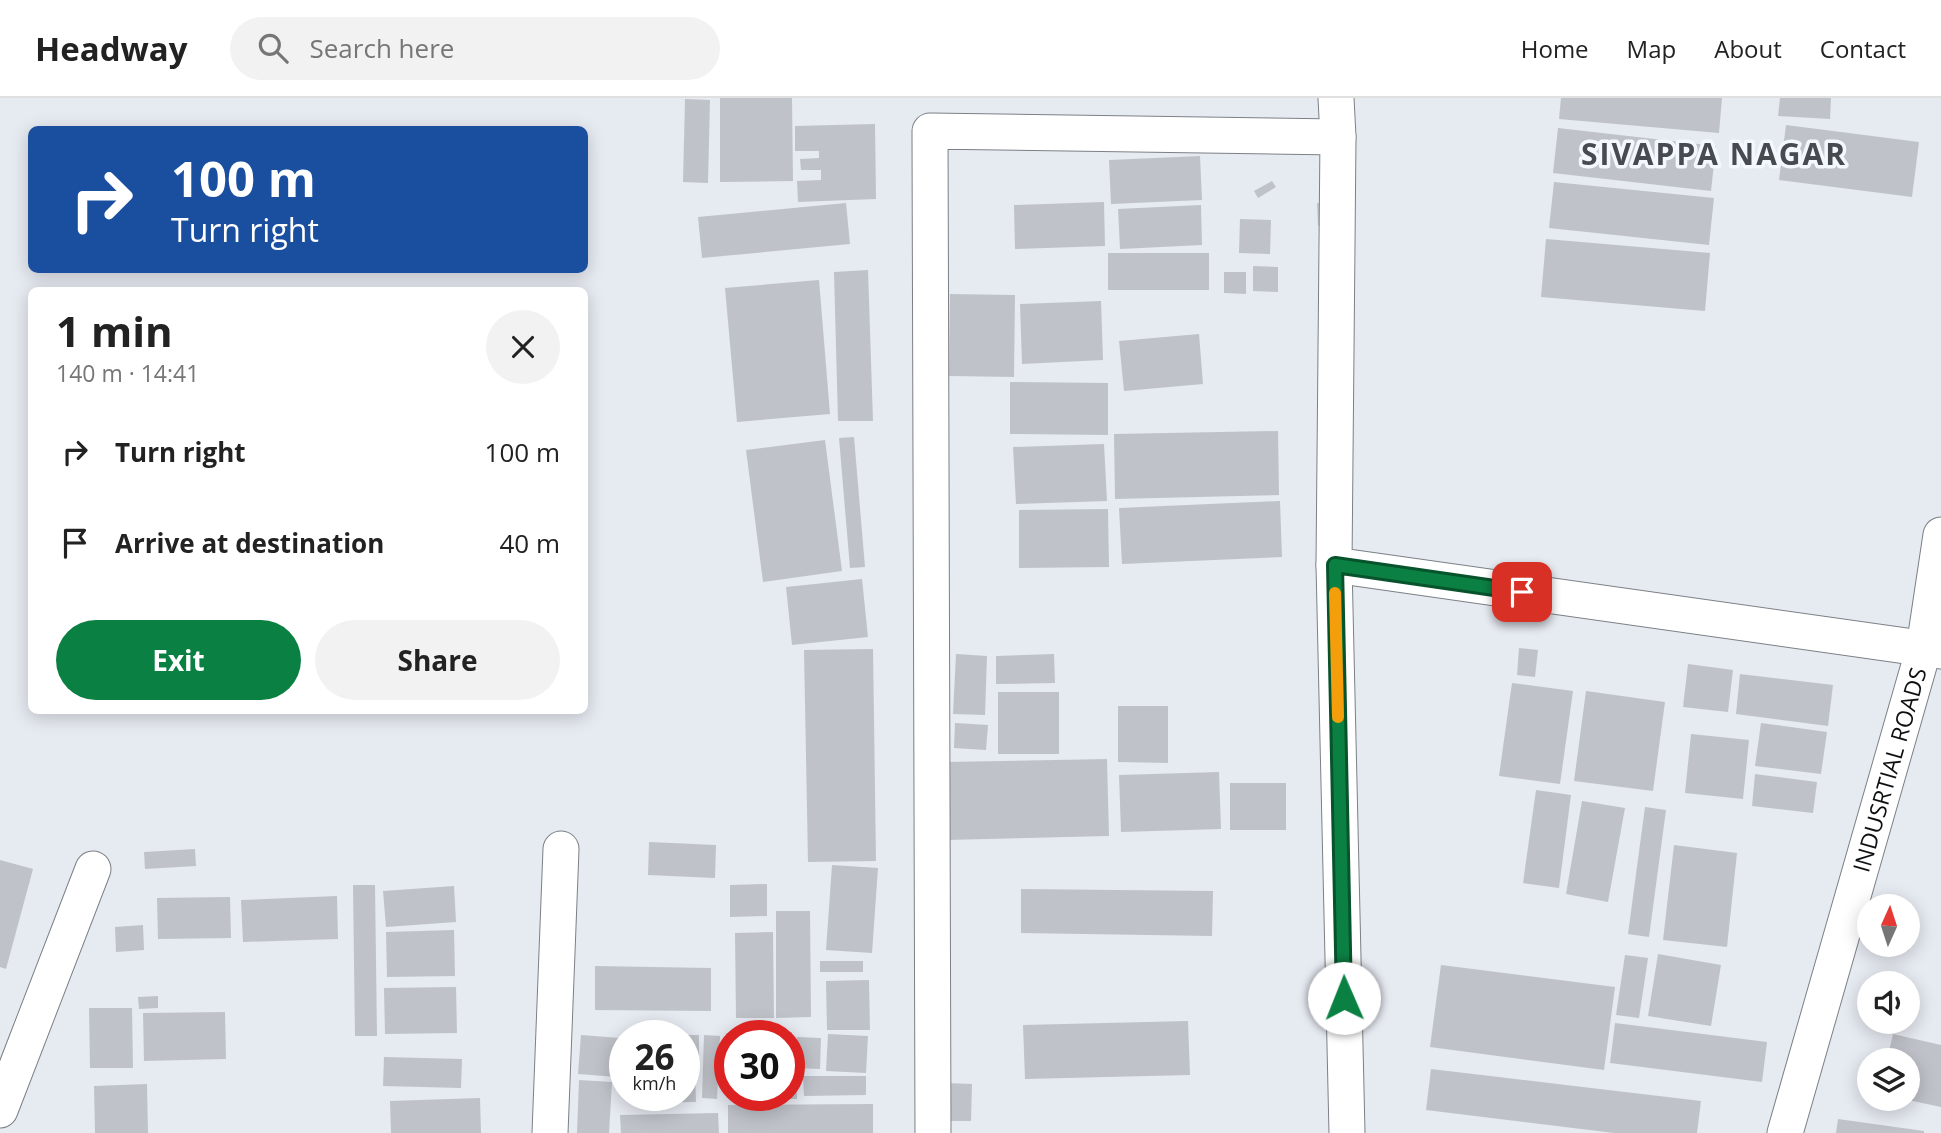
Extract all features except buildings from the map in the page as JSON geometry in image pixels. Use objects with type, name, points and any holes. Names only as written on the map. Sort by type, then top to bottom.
[{"type":"street","points":[[1336,98],[1335,565],[1347,1133]]},
{"type":"street","points":[[933,1133],[930,131],[1338,137]]},
{"type":"street","name":"INDUSRTIAL ROADS","points":[[1785,1133],[1932,650],[1941,535]]},
{"type":"street","points":[[1335,565],[1932,650]]},
{"type":"street","points":[[550,1133],[561,849]]},
{"type":"street","points":[[0,1110],[93,869]]},
{"type":"slow traffic","points":[[1335,593],[1338,717]]},
{"type":"district","name":"SIVAPPA NAGAR","points":[[1714,153]]},
{"type":"route","points":[[1344,998],[1335,565],[1522,592]]}]
